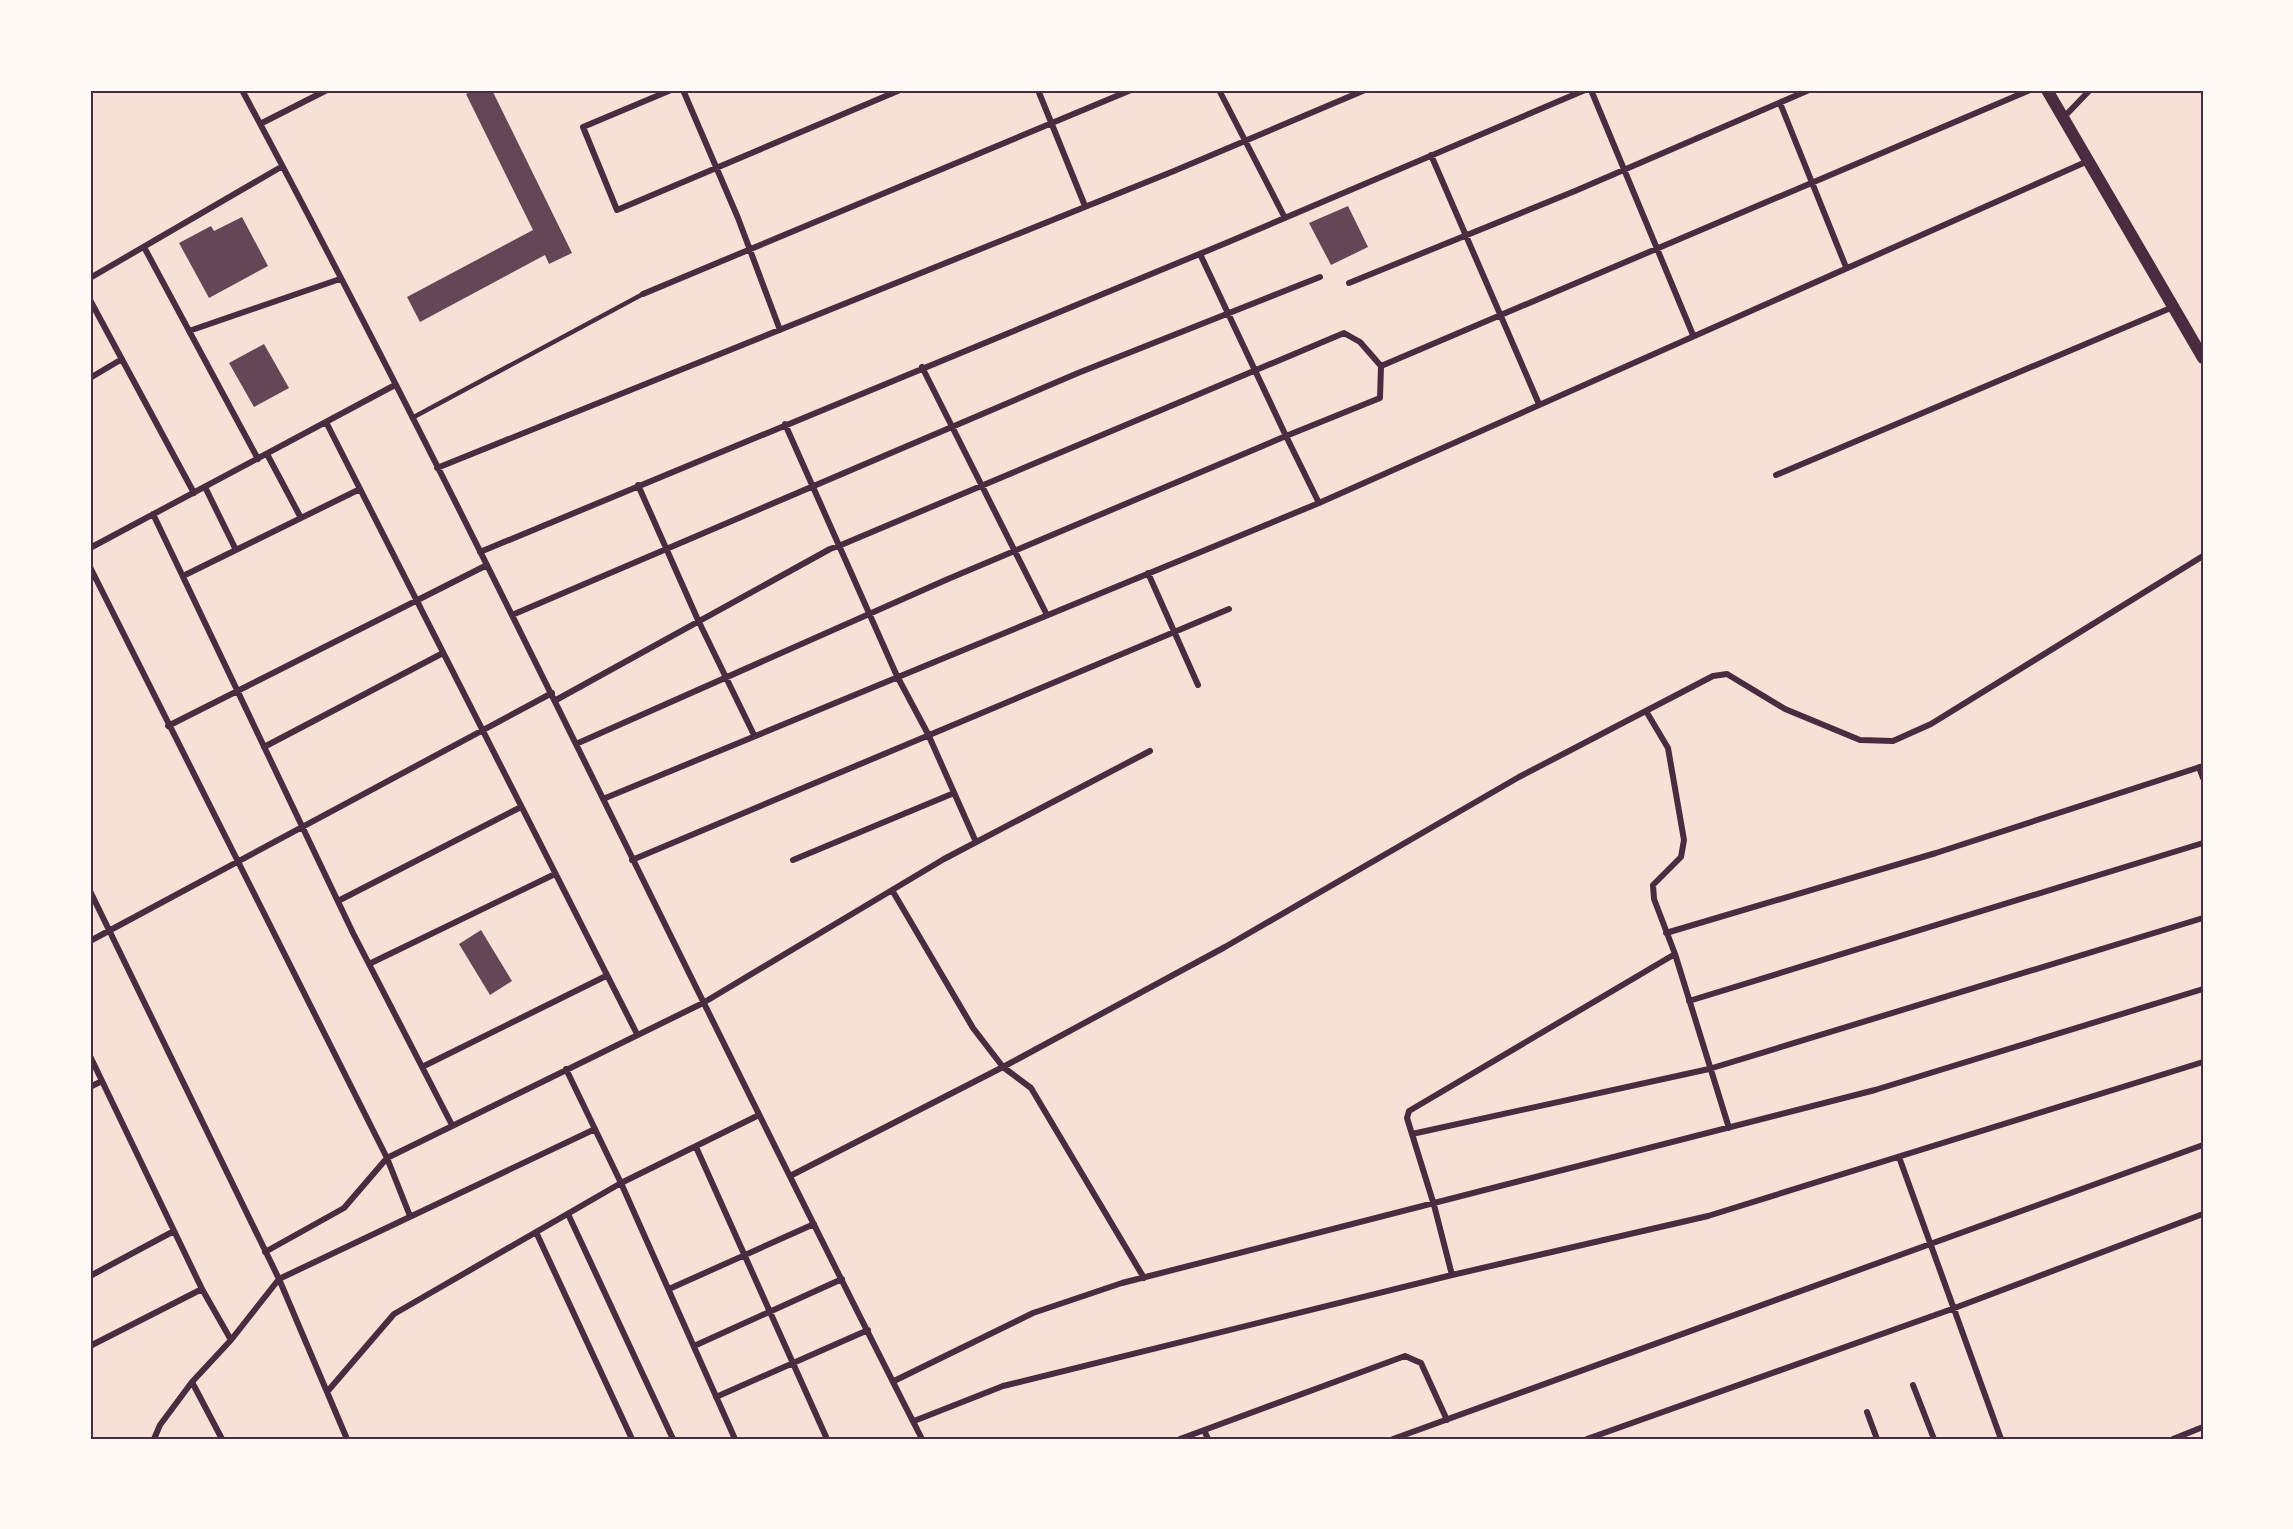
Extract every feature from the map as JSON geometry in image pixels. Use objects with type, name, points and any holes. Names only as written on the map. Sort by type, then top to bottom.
[{"type":"main road","points":[[2047,90],[2203,358]]},
{"type":"street","points":[[242,90],[552,693],[632,860],[921,1438]]},
{"type":"street","points":[[671,90],[583,126],[617,210],[900,90]]},
{"type":"street","points":[[682,90],[751,250],[780,330]]},
{"type":"street","points":[[1038,90],[1085,206]]},
{"type":"street","points":[[643,294],[1131,90]]},
{"type":"street","points":[[1219,90],[1285,218]]},
{"type":"street","points":[[437,468],[1245,141],[1365,90]]},
{"type":"street","points":[[480,552],[638,484],[1200,254],[1585,90]]},
{"type":"street","points":[[1591,90],[1693,335]]},
{"type":"street","points":[[1348,283],[1624,170],[1809,90]]},
{"type":"street","points":[[1381,366],[2030,90]]},
{"type":"street","points":[[2063,118],[2090,90]]},
{"type":"street","points":[[260,124],[323,91]]},
{"type":"street","points":[[1780,103],[1846,267]]},
{"type":"street","points":[[1431,155],[1539,404]]},
{"type":"street","points":[[603,799],[1319,503],[2088,160]]},
{"type":"street","points":[[90,278],[281,167]]},
{"type":"street","points":[[144,246],[258,459]]},
{"type":"street","points":[[1200,254],[1319,503]]},
{"type":"street","points":[[512,615],[952,427],[1320,277]]},
{"type":"street","points":[[189,331],[340,279]]},
{"type":"street","points":[[90,300],[194,493]]},
{"type":"street","points":[[1776,475],[2174,306]]},
{"type":"street","points":[[555,700],[698,620],[841,545],[1344,333],[1360,342],[1381,366],[1380,398],[1014,551],[576,744]]},
{"type":"street","points":[[90,378],[122,359]]},
{"type":"street","points":[[922,367],[1047,615]]},
{"type":"street","points":[[90,548],[395,385]]},
{"type":"street","points":[[326,422],[606,976],[638,1034]]},
{"type":"street","points":[[785,424],[841,545],[897,676],[928,734],[976,842]]},
{"type":"street","points":[[267,454],[301,518]]},
{"type":"street","points":[[638,484],[698,620],[754,735]]},
{"type":"street","points":[[205,487],[236,550]]},
{"type":"street","points":[[183,576],[360,489]]},
{"type":"street","points":[[153,514],[338,901],[452,1125]]},
{"type":"street","points":[[790,1176],[1003,1067],[1225,947],[1520,777],[1713,676],[1727,674],[1785,709],[1860,740],[1893,741],[1931,724],[2203,556]]},
{"type":"street","points":[[168,726],[487,565]]},
{"type":"street","points":[[90,567],[387,1158],[410,1216]]},
{"type":"street","points":[[1148,573],[1198,685]]},
{"type":"street","points":[[632,860],[1229,609]]},
{"type":"street","points":[[264,747],[443,653]]},
{"type":"street","points":[[90,941],[552,693]]},
{"type":"street","points":[[1646,711],[1668,748],[1684,840],[1681,856],[1653,885],[1654,899],[1675,954],[1729,1128]]},
{"type":"street","points":[[265,1252],[344,1208],[387,1158],[703,1002],[976,842],[1150,751]]},
{"type":"street","points":[[1666,933],[1957,846],[2201,766],[2203,778]]},
{"type":"street","points":[[793,860],[954,793]]},
{"type":"street","points":[[338,901],[521,807]]},
{"type":"street","points":[[1689,1001],[2203,843]]},
{"type":"street","points":[[369,964],[555,874]]},
{"type":"street","points":[[892,890],[974,1028],[1003,1067],[1031,1088],[1144,1278]]},
{"type":"street","points":[[90,891],[279,1279],[347,1439]]},
{"type":"street","points":[[1412,1134],[1709,1069],[2203,918]]},
{"type":"street","points":[[1452,1275],[1434,1205],[1407,1118],[1409,1111],[1675,954]]},
{"type":"street","points":[[422,1067],[606,976]]},
{"type":"street","points":[[894,1381],[1033,1313],[1144,1278],[1875,1090],[2203,989]]},
{"type":"street","points":[[90,1056],[202,1289],[231,1340]]},
{"type":"street","points":[[914,1421],[1003,1386],[1452,1275],[1708,1216],[2203,1062]]},
{"type":"street","points":[[566,1070],[621,1183],[735,1439]]},
{"type":"street","points":[[90,1087],[102,1081]]},
{"type":"street","points":[[327,1392],[394,1314],[621,1183],[759,1115]]},
{"type":"street","points":[[154,1439],[160,1425],[192,1382],[231,1340],[279,1279],[595,1129]]},
{"type":"street","points":[[1393,1439],[2203,1145]]},
{"type":"street","points":[[696,1147],[827,1439]]},
{"type":"street","points":[[1899,1157],[2001,1439]]},
{"type":"street","points":[[568,1214],[673,1439]]},
{"type":"street","points":[[1587,1439],[1953,1309],[2203,1214]]},
{"type":"street","points":[[669,1288],[814,1224]]},
{"type":"street","points":[[90,1276],[174,1231]]},
{"type":"street","points":[[536,1232],[632,1439]]},
{"type":"street","points":[[694,1346],[842,1279]]},
{"type":"street","points":[[90,1346],[202,1289]]},
{"type":"street","points":[[716,1396],[868,1330]]},
{"type":"street","points":[[1180,1439],[1405,1356],[1421,1363],[1447,1420]]},
{"type":"street","points":[[192,1382],[222,1439]]},
{"type":"street","points":[[1913,1385],[1934,1439]]},
{"type":"street","points":[[1867,1412],[1877,1439]]},
{"type":"street","points":[[2173,1439],[2190,1436],[2203,1427]]},
{"type":"street","points":[[1204,1430],[1208,1439]]},
{"type":"lane","points":[[412,418],[643,294]]},
{"type":"building","points":[[474,90],[492,90],[572,253],[549,264],[545,255],[420,322],[407,297],[533,230],[466,94]]},
{"type":"building","points":[[1348,206],[1368,247],[1331,265],[1309,223]]},
{"type":"building","points":[[242,217],[268,266],[209,298],[179,243],[211,226],[214,231]]},
{"type":"building","points":[[264,344],[289,388],[254,407],[229,363]]},
{"type":"building","points":[[481,930],[512,981],[490,995],[459,944]]}]
